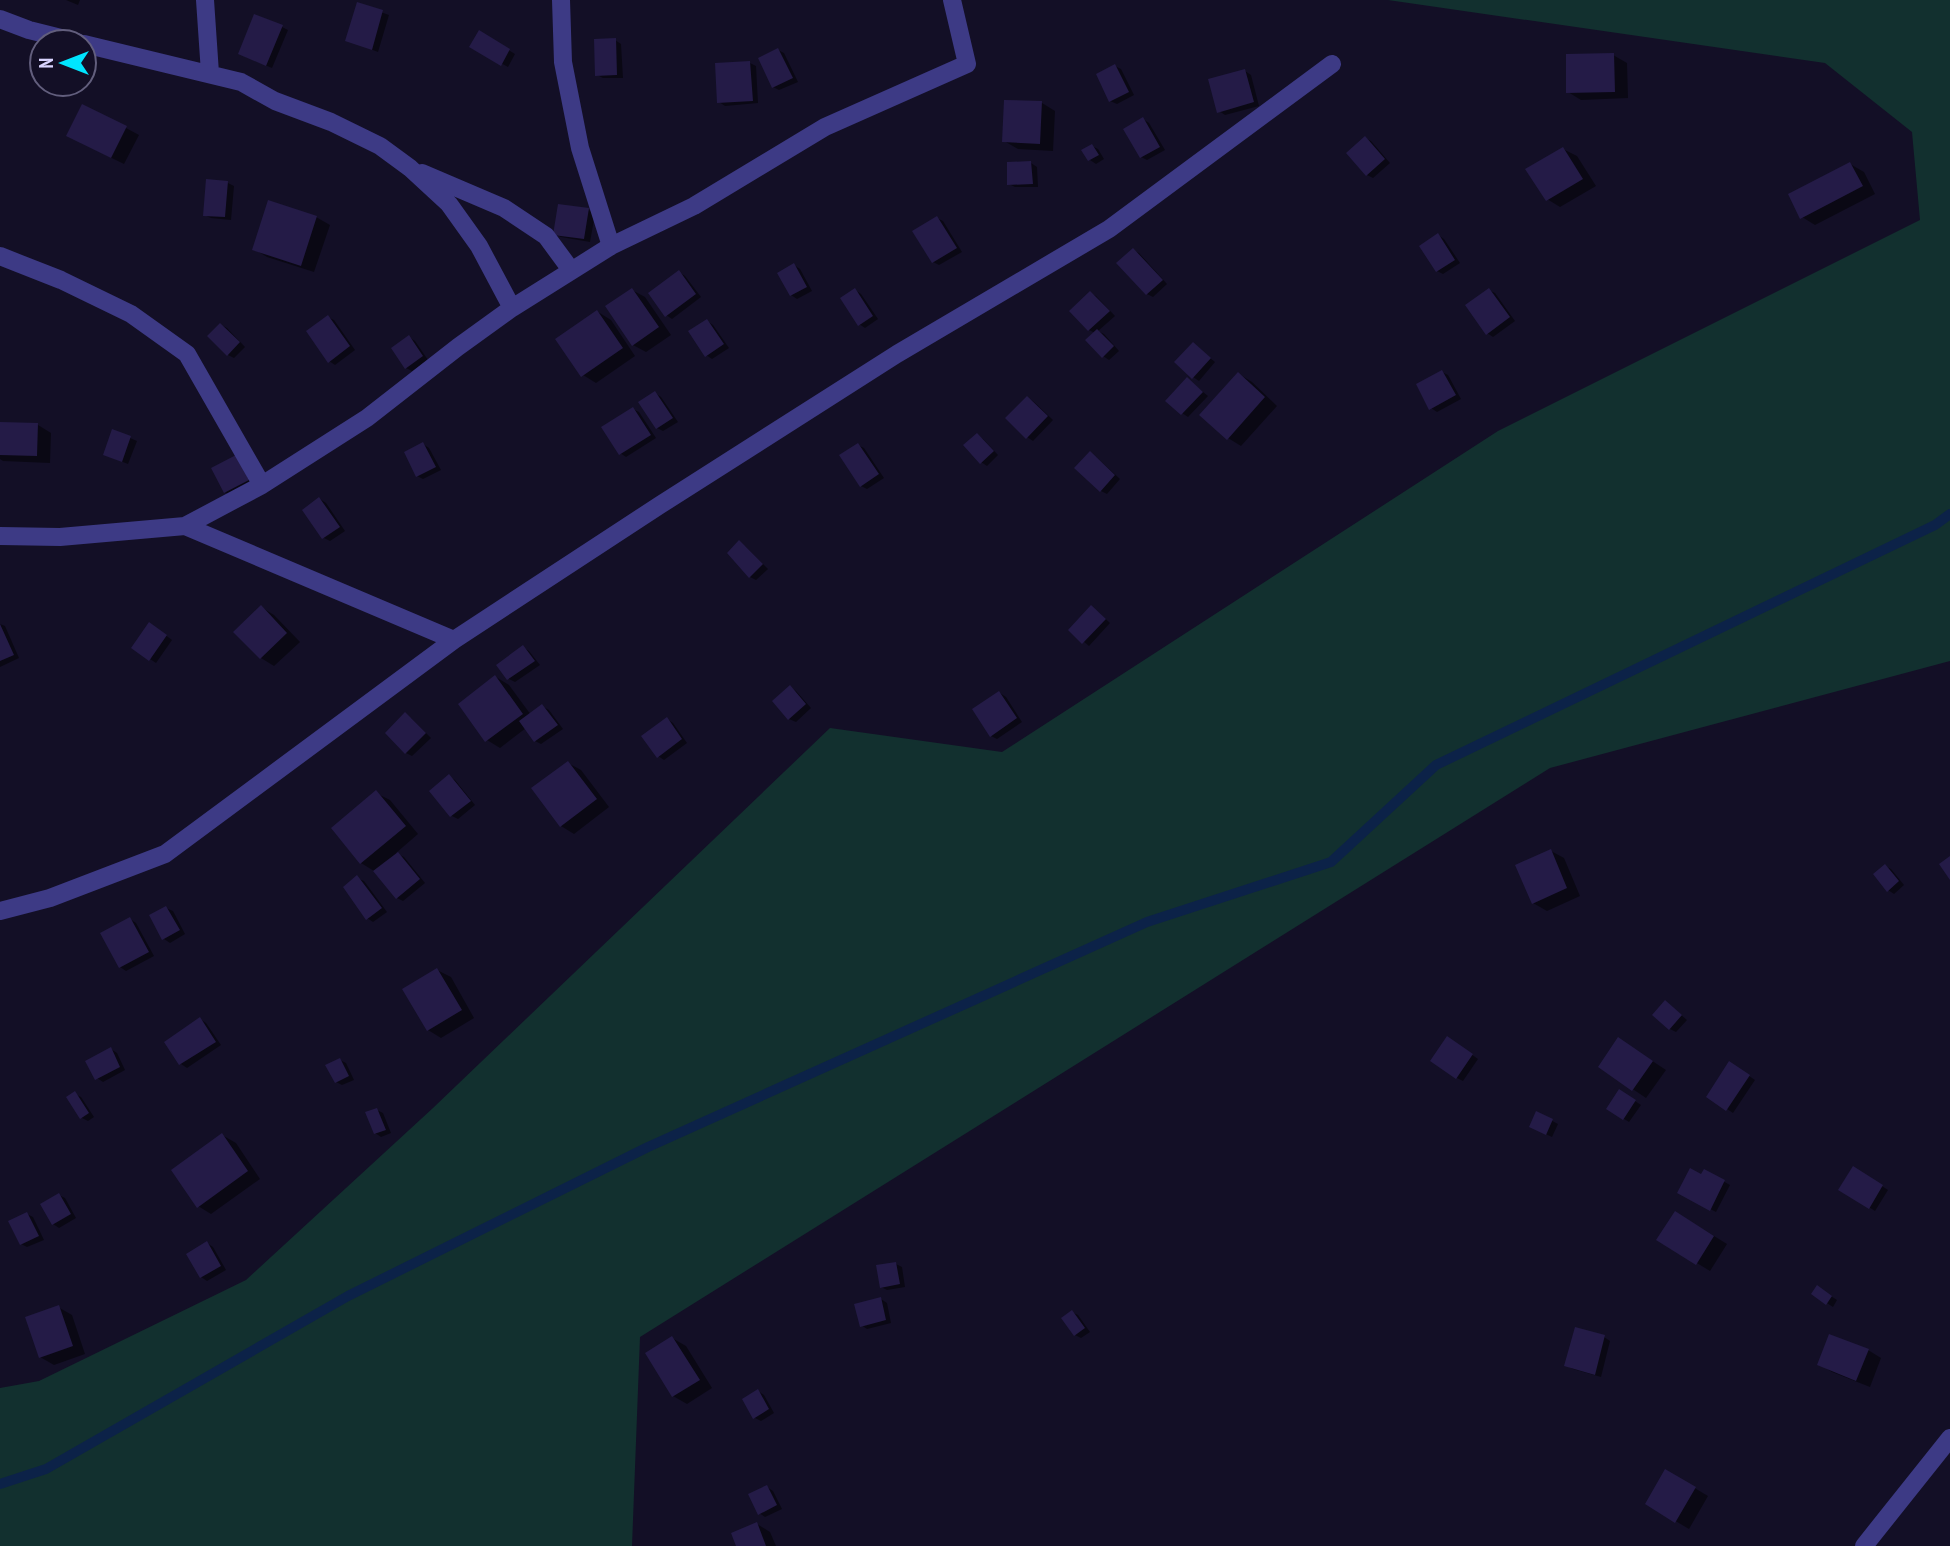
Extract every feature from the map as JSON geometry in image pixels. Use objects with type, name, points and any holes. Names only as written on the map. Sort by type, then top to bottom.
[{"type":"street","points":[[205,0],[210,73]]},
{"type":"street","points":[[561,0],[563,62],[575,124],[611,247]]},
{"type":"street","points":[[0,536],[60,537],[185,526],[262,485],[368,418],[458,347],[571,270],[694,206],[825,127],[967,64],[952,0]]},
{"type":"street","points":[[0,19],[28,30]]},
{"type":"street","points":[[98,47],[241,82],[275,101],[331,122],[380,146],[410,168],[449,204],[479,246],[512,308]]},
{"type":"street","points":[[0,911],[50,898],[165,854],[454,640],[897,354],[1109,229],[1332,64]]},
{"type":"street","points":[[410,168],[504,208],[547,236],[571,270]]},
{"type":"street","points":[[0,256],[61,280],[131,314],[187,354],[262,485]]},
{"type":"street","points":[[185,526],[454,640]]},
{"type":"street","points":[[1864,1546],[1950,1438]]},
{"type":"green space","points":[[1388,0],[1950,0],[1950,661],[1550,768],[640,1337],[632,1546],[0,1546],[0,1388],[39,1381],[246,1280],[433,1108],[830,728],[1002,752],[1498,431],[1920,220],[1912,132],[1825,63]]},
{"type":"building","points":[[357,2],[383,10],[372,50],[345,41]]},
{"type":"building","points":[[254,14],[283,25],[266,66],[238,54]]},
{"type":"building","points":[[479,30],[510,49],[501,66],[469,47]]},
{"type":"building","points":[[616,38],[617,75],[595,76],[594,39]]},
{"type":"building","points":[[778,48],[793,78],[772,88],[758,58]]},
{"type":"building","points":[[1614,53],[1615,92],[1566,93],[1566,54]]},
{"type":"building","points":[[750,61],[753,101],[717,103],[715,63]]},
{"type":"building","points":[[1115,64],[1129,92],[1109,102],[1096,74]]},
{"type":"building","points":[[1245,69],[1254,102],[1217,113],[1208,79]]},
{"type":"building","points":[[1004,100],[1042,101],[1040,144],[1002,142]]},
{"type":"building","points":[[82,104],[127,126],[111,158],[66,136]]},
{"type":"building","points":[[1143,117],[1160,147],[1140,158],[1123,129]]},
{"type":"building","points":[[1365,136],[1385,159],[1366,176],[1346,153]]},
{"type":"building","points":[[1092,144],[1099,155],[1088,161],[1081,150]]},
{"type":"building","points":[[1563,147],[1583,179],[1546,201],[1525,169]]},
{"type":"building","points":[[1031,161],[1033,184],[1007,185],[1007,162]]},
{"type":"building","points":[[1850,162],[1863,186],[1800,219],[1788,194]]},
{"type":"building","points":[[206,179],[228,181],[225,217],[203,216]]},
{"type":"building","points":[[268,200],[317,216],[301,266],[252,250]]},
{"type":"building","points":[[558,204],[589,208],[584,239],[553,235]]},
{"type":"building","points":[[937,216],[957,248],[932,263],[912,231]]},
{"type":"building","points":[[1438,233],[1455,260],[1436,272],[1419,246]]},
{"type":"building","points":[[1133,248],[1163,280],[1146,295],[1116,263]]},
{"type":"building","points":[[794,263],[807,287],[790,296],[777,273]]},
{"type":"building","points":[[679,270],[696,294],[665,317],[648,293]]},
{"type":"building","points":[[632,288],[659,327],[632,346],[605,306]]},
{"type":"building","points":[[855,288],[873,316],[858,326],[840,298]]},
{"type":"building","points":[[1489,288],[1510,317],[1486,335],[1465,305]]},
{"type":"building","points":[[1090,291],[1110,311],[1088,331],[1069,311]]},
{"type":"building","points":[[597,310],[623,348],[581,377],[555,339]]},
{"type":"building","points":[[328,315],[350,346],[328,363],[306,331]]},
{"type":"building","points":[[707,319],[724,344],[705,357],[688,331]]},
{"type":"building","points":[[220,323],[240,342],[227,356],[207,336]]},
{"type":"building","points":[[1097,329],[1114,346],[1102,358],[1085,340]]},
{"type":"building","points":[[409,335],[423,356],[405,369],[391,348]]},
{"type":"building","points":[[1193,342],[1211,358],[1192,379],[1174,362]]},
{"type":"building","points":[[1442,370],[1456,395],[1429,410],[1416,384]]},
{"type":"building","points":[[1238,372],[1265,397],[1227,440],[1199,415]]},
{"type":"building","points":[[1187,377],[1203,392],[1181,415],[1165,401]]},
{"type":"building","points":[[655,391],[673,418],[656,429],[638,402]]},
{"type":"building","points":[[1027,396],[1048,416],[1026,439],[1005,418]]},
{"type":"building","points":[[633,407],[651,435],[619,455],[601,427]]},
{"type":"building","points":[[0,422],[38,423],[37,456],[0,455]]},
{"type":"building","points":[[112,429],[131,436],[122,462],[103,455]]},
{"type":"building","points":[[977,433],[994,451],[980,464],[963,445]]},
{"type":"building","points":[[423,442],[436,467],[416,477],[404,452]]},
{"type":"building","points":[[858,443],[879,474],[860,487],[839,455]]},
{"type":"building","points":[[1090,451],[1115,475],[1100,492],[1074,468]]},
{"type":"building","points":[[236,455],[249,480],[224,493],[211,468]]},
{"type":"building","points":[[319,497],[340,527],[322,539],[302,510]]},
{"type":"building","points":[[739,540],[763,564],[749,578],[727,553]]},
{"type":"building","points":[[261,605],[287,633],[260,659],[233,632]]},
{"type":"building","points":[[1091,605],[1106,619],[1082,644],[1068,630]]},
{"type":"building","points":[[149,622],[167,635],[149,661],[131,648]]},
{"type":"building","points":[[0,624],[14,655],[0,661]]},
{"type":"building","points":[[523,645],[535,661],[507,680],[496,665]]},
{"type":"building","points":[[495,675],[523,714],[485,742],[458,704]]},
{"type":"building","points":[[790,685],[806,704],[788,720],[772,701]]},
{"type":"building","points":[[999,691],[1017,718],[990,737],[972,709]]},
{"type":"building","points":[[542,704],[558,725],[534,742],[519,721]]},
{"type":"building","points":[[405,712],[426,733],[405,754],[385,733]]},
{"type":"building","points":[[667,717],[682,739],[657,758],[641,736]]},
{"type":"building","points":[[568,761],[597,799],[560,827],[531,788]]},
{"type":"building","points":[[449,774],[471,801],[450,817],[429,791]]},
{"type":"building","points":[[376,790],[406,826],[360,864],[331,828]]},
{"type":"building","points":[[1551,849],[1567,888],[1532,904],[1515,865]]},
{"type":"building","points":[[398,852],[420,879],[396,899],[373,871]]},
{"type":"building","points":[[1950,856],[1950,880],[1939,864]]},
{"type":"building","points":[[1885,864],[1899,881],[1887,892],[1873,874]]},
{"type":"building","points":[[357,875],[382,908],[366,920],[343,887]]},
{"type":"building","points":[[166,906],[180,930],[162,940],[149,915]]},
{"type":"building","points":[[130,917],[149,952],[119,968],[100,933]]},
{"type":"building","points":[[437,968],[462,1010],[427,1031],[402,989]]},
{"type":"building","points":[[1665,1000],[1682,1015],[1669,1030],[1652,1015]]},
{"type":"building","points":[[200,1017],[216,1042],[179,1065],[164,1042]]},
{"type":"building","points":[[1447,1036],[1473,1054],[1456,1079],[1430,1061]]},
{"type":"building","points":[[1618,1037],[1653,1061],[1632,1091],[1598,1067]]},
{"type":"building","points":[[111,1047],[120,1067],[95,1080],[85,1061]]},
{"type":"building","points":[[340,1058],[349,1076],[335,1083],[325,1065]]},
{"type":"building","points":[[1729,1061],[1750,1075],[1726,1111],[1706,1097]]},
{"type":"building","points":[[1619,1089],[1636,1100],[1623,1120],[1606,1109]]},
{"type":"building","points":[[75,1091],[89,1113],[80,1119],[66,1097]]},
{"type":"building","points":[[377,1108],[386,1130],[374,1134],[365,1112]]},
{"type":"building","points":[[1536,1111],[1553,1119],[1546,1135],[1529,1127]]},
{"type":"building","points":[[222,1133],[248,1171],[197,1208],[171,1170]]},
{"type":"building","points":[[1853,1166],[1883,1185],[1869,1209],[1838,1190]]},
{"type":"building","points":[[1690,1168],[1701,1174],[1704,1169],[1725,1180],[1710,1211],[1677,1193]]},
{"type":"building","points":[[59,1193],[71,1214],[52,1225],[40,1204]]},
{"type":"building","points":[[1675,1211],[1714,1236],[1696,1265],[1656,1240]]},
{"type":"building","points":[[27,1212],[39,1236],[20,1245],[8,1221]]},
{"type":"building","points":[[207,1241],[221,1266],[200,1278],[186,1254]]},
{"type":"building","points":[[896,1262],[900,1284],[880,1288],[876,1265]]},
{"type":"building","points":[[1817,1285],[1832,1296],[1826,1305],[1811,1294]]},
{"type":"building","points":[[881,1297],[886,1320],[860,1327],[854,1304]]},
{"type":"building","points":[[59,1305],[73,1346],[39,1358],[25,1317]]},
{"type":"building","points":[[1072,1310],[1085,1328],[1074,1336],[1061,1318]]},
{"type":"building","points":[[1575,1327],[1605,1335],[1595,1375],[1564,1366]]},
{"type":"building","points":[[1829,1334],[1869,1349],[1856,1381],[1817,1365]]},
{"type":"building","points":[[672,1336],[700,1380],[672,1397],[645,1353]]},
{"type":"building","points":[[758,1389],[769,1409],[753,1419],[742,1399]]},
{"type":"building","points":[[1665,1469],[1696,1487],[1675,1523],[1645,1504]]},
{"type":"building","points":[[767,1485],[777,1505],[758,1515],[748,1494]]},
{"type":"building","points":[[757,1522],[766,1546],[736,1546],[731,1533]]},
{"type":"waterway","points":[[0,1484],[46,1469],[348,1296],[648,1147],[1147,922],[1331,862],[1436,765],[1935,525],[1950,514]]}]
